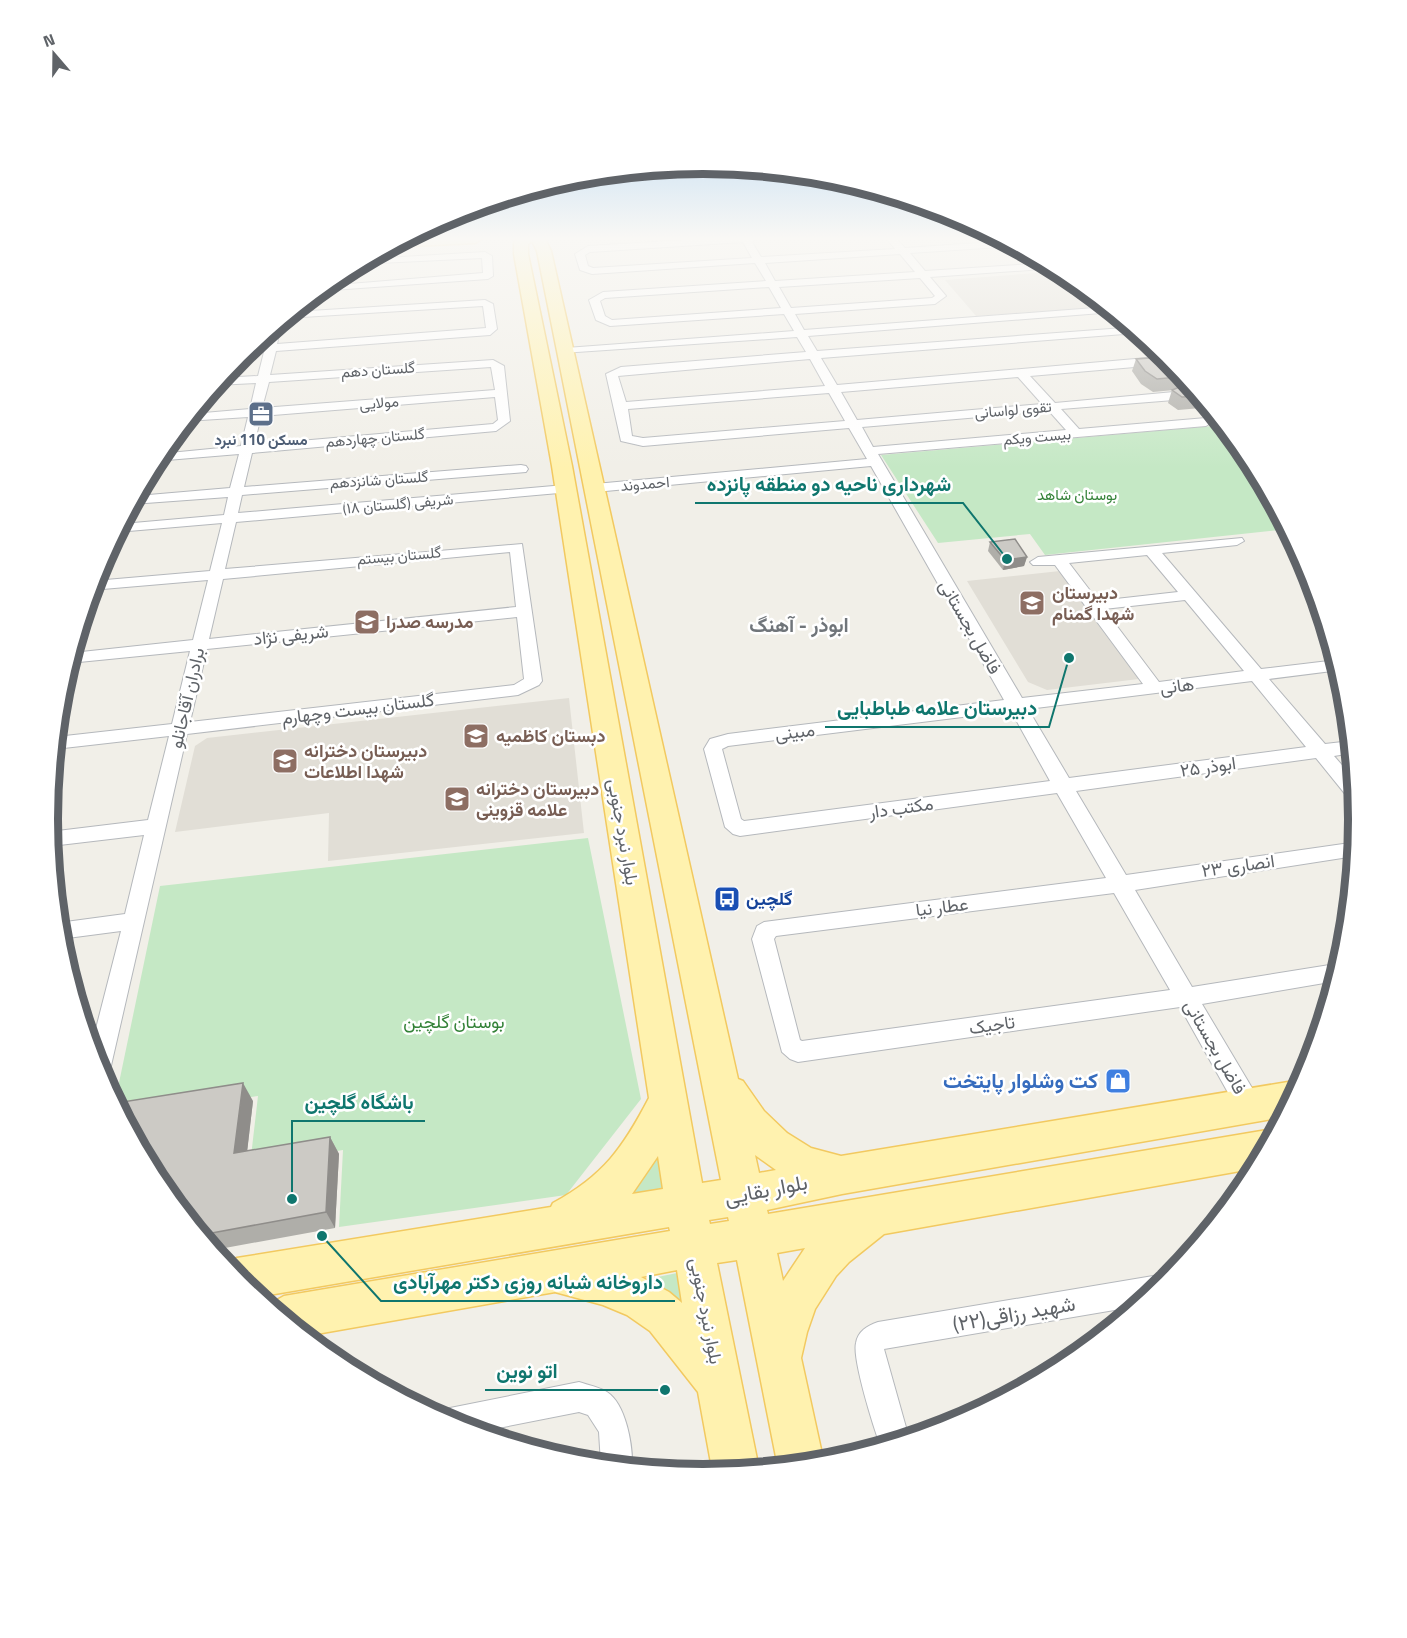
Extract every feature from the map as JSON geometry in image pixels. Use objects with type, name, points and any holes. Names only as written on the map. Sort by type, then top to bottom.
[{"type":"main road","name":"بلوار نبرد جنوبی","points":[[540,315],[720,1073],[752,1238],[799,1456]]},
{"type":"main road","name":"بلوار نبرد جنوبی","points":[[559,315],[566,351],[580,489],[668,1099],[693,1246],[735,1463]]},
{"type":"main road","points":[[720,1073],[742,1114],[758,1134],[774,1148],[794,1161],[842,1175]]},
{"type":"main road","points":[[550,1227],[599,1198],[617,1182],[658,1120],[668,1099]]},
{"type":"main road","name":"بلوار بقایی","points":[[249,1277],[745,1195],[842,1175],[1284,1100]]},
{"type":"main road","points":[[1249,1106],[1266,1134]]},
{"type":"main road","points":[[293,1316],[1257,1150]]},
{"type":"main road","points":[[778,1364],[791,1309],[815,1266],[834,1245],[879,1214]]},
{"type":"main road","points":[[548,1271],[596,1281],[646,1304],[665,1316],[720,1383]]},
{"type":"street","points":[[262,349],[491,332],[489,315]]},
{"type":"street","points":[[599,315],[610,323],[722,315]]},
{"type":"street","name":"فاضل بجستانی","points":[[790,315],[1249,1106]]},
{"type":"street","points":[[566,351],[1037,315]]},
{"type":"street","points":[[1126,331],[813,355],[612,374],[621,406],[1159,362]]},
{"type":"street","name":"برادران آقاجانلو","points":[[98,1039],[134,921],[273,338]]},
{"type":"street","name":"گلستان دهم","points":[[231,381],[493,363],[498,366],[502,393]]},
{"type":"street","points":[[1021,373],[1076,434]]},
{"type":"street","name":"مولایی","points":[[199,417],[502,393]]},
{"type":"street","name":"گلستان چهاردهم","points":[[170,457],[496,427],[504,421],[502,393]]},
{"type":"street","name":"تقوی لواسانی","points":[[621,406],[626,438],[632,441],[1174,396]]},
{"type":"street","name":"بیست ویکم","points":[[871,457],[1206,422]]},
{"type":"street","name":"احمدوند","points":[[580,489],[871,457]]},
{"type":"street","name":"گلستان شانزدهم","points":[[143,499],[521,469]]},
{"type":"street","name":"شریفی (گلستان ۱۸)","points":[[129,527],[580,489]]},
{"type":"street","points":[[1038,562],[1237,541]]},
{"type":"street","name":"گلستان بیستم","points":[[217,573],[510,545],[517,547],[519,551],[525,611]]},
{"type":"street","points":[[1151,550],[1347,783]]},
{"type":"street","points":[[1059,560],[1155,688]]},
{"type":"street","points":[[103,585],[217,573]]},
{"type":"street","points":[[1094,606],[1189,595]]},
{"type":"street","name":"شریفی نژاد","points":[[79,657],[525,611]]},
{"type":"street","name":"گلستان بیست وچهارم","points":[[63,742],[518,690],[533,681],[525,611]]},
{"type":"street","name":"هانی","points":[[1016,706],[1330,666]]},
{"type":"street","name":"مبینی","points":[[740,829],[732,822],[714,749],[716,743],[1016,706]]},
{"type":"street","name":"ابوذر ۲۵","points":[[1063,786],[1344,748]]},
{"type":"street","name":"مکتب دار","points":[[740,829],[1063,786]]},
{"type":"street","points":[[59,838],[156,826]]},
{"type":"street","name":"انصاری ۲۳","points":[[1120,884],[1347,850]]},
{"type":"street","name":"عطار نیا","points":[[798,1052],[790,1045],[763,939],[765,932],[772,928],[1120,884]]},
{"type":"street","points":[[68,930],[134,921]]},
{"type":"street","name":"تاجیک","points":[[798,1052],[1186,997],[1330,973]]},
{"type":"street","name":"شهید رزاقی(۲۲)","points":[[893,1435],[868,1353],[870,1342],[878,1336],[1142,1292]]},
{"type":"street","points":[[468,1419],[579,1397],[598,1403],[614,1428],[616,1458]]},
{"type":"shaded area","points":[[1060,571],[1139,679],[1047,690],[1028,682],[967,581]]},
{"type":"shaded area","points":[[569,698],[584,833],[328,861],[329,813],[175,832],[195,746],[207,738]]},
{"type":"green space","name":"بوستان شاهد","points":[[1215,426],[1262,496],[1280,530],[1045,555],[1030,534],[938,543],[881,455]]},
{"type":"green space","name":"بوستان گلچین","points":[[588,838],[641,1099],[566,1195],[339,1227],[343,1150],[250,1165],[258,1096],[131,1116],[125,1104],[118,1088],[160,886]]},
{"type":"green space","points":[[660,1136],[669,1187],[616,1197]]},
{"type":"green space","points":[[682,1272],[696,1338],[628,1283]]},
{"type":"building","points":[[1154,358],[1173,377],[1157,379],[1145,371],[1136,359]]},
{"type":"building","points":[[1181,386],[1190,397],[1182,397],[1172,390]]},
{"type":"building","points":[[1015,539],[1027,557],[1005,560],[990,542]]},
{"type":"building","points":[[243,1083],[234,1153],[330,1137],[326,1212],[210,1233],[167,1177],[124,1102]]},
{"type":"place","name":"مسکن 110 نبرد","points":[[261,414]]},
{"type":"place","name":"شهرداری ناحیه دو منطقه پانزده","points":[[1007,559]]},
{"type":"place","name":"دبیرستان شهدا گمنام","points":[[1032,603]]},
{"type":"place","name":"مدرسه صدرا","points":[[367,622]]},
{"type":"place","name":"دبیرستان علامه طباطبایی","points":[[1069,658]]},
{"type":"place","name":"دبستان کاظمیه","points":[[476,736]]},
{"type":"place","name":"دبیرستان دخترانه شهدا اطلاعات","points":[[285,761]]},
{"type":"place","name":"دبیرستان دخترانه علامه قزوینی","points":[[457,799]]},
{"type":"place","name":"گلچین","points":[[727,899]]},
{"type":"place","name":"کت وشلوار پایتخت","points":[[1118,1081]]},
{"type":"place","name":"باشگاه گلچین","points":[[292,1199]]},
{"type":"place","name":"داروخانه شبانه روزی دکتر مهرآبادی","points":[[322,1236]]},
{"type":"place","name":"اتو نوین","points":[[665,1390]]},
{"type":"district","name":"ابوذر - آهنگ","points":[[799,625]]}]
